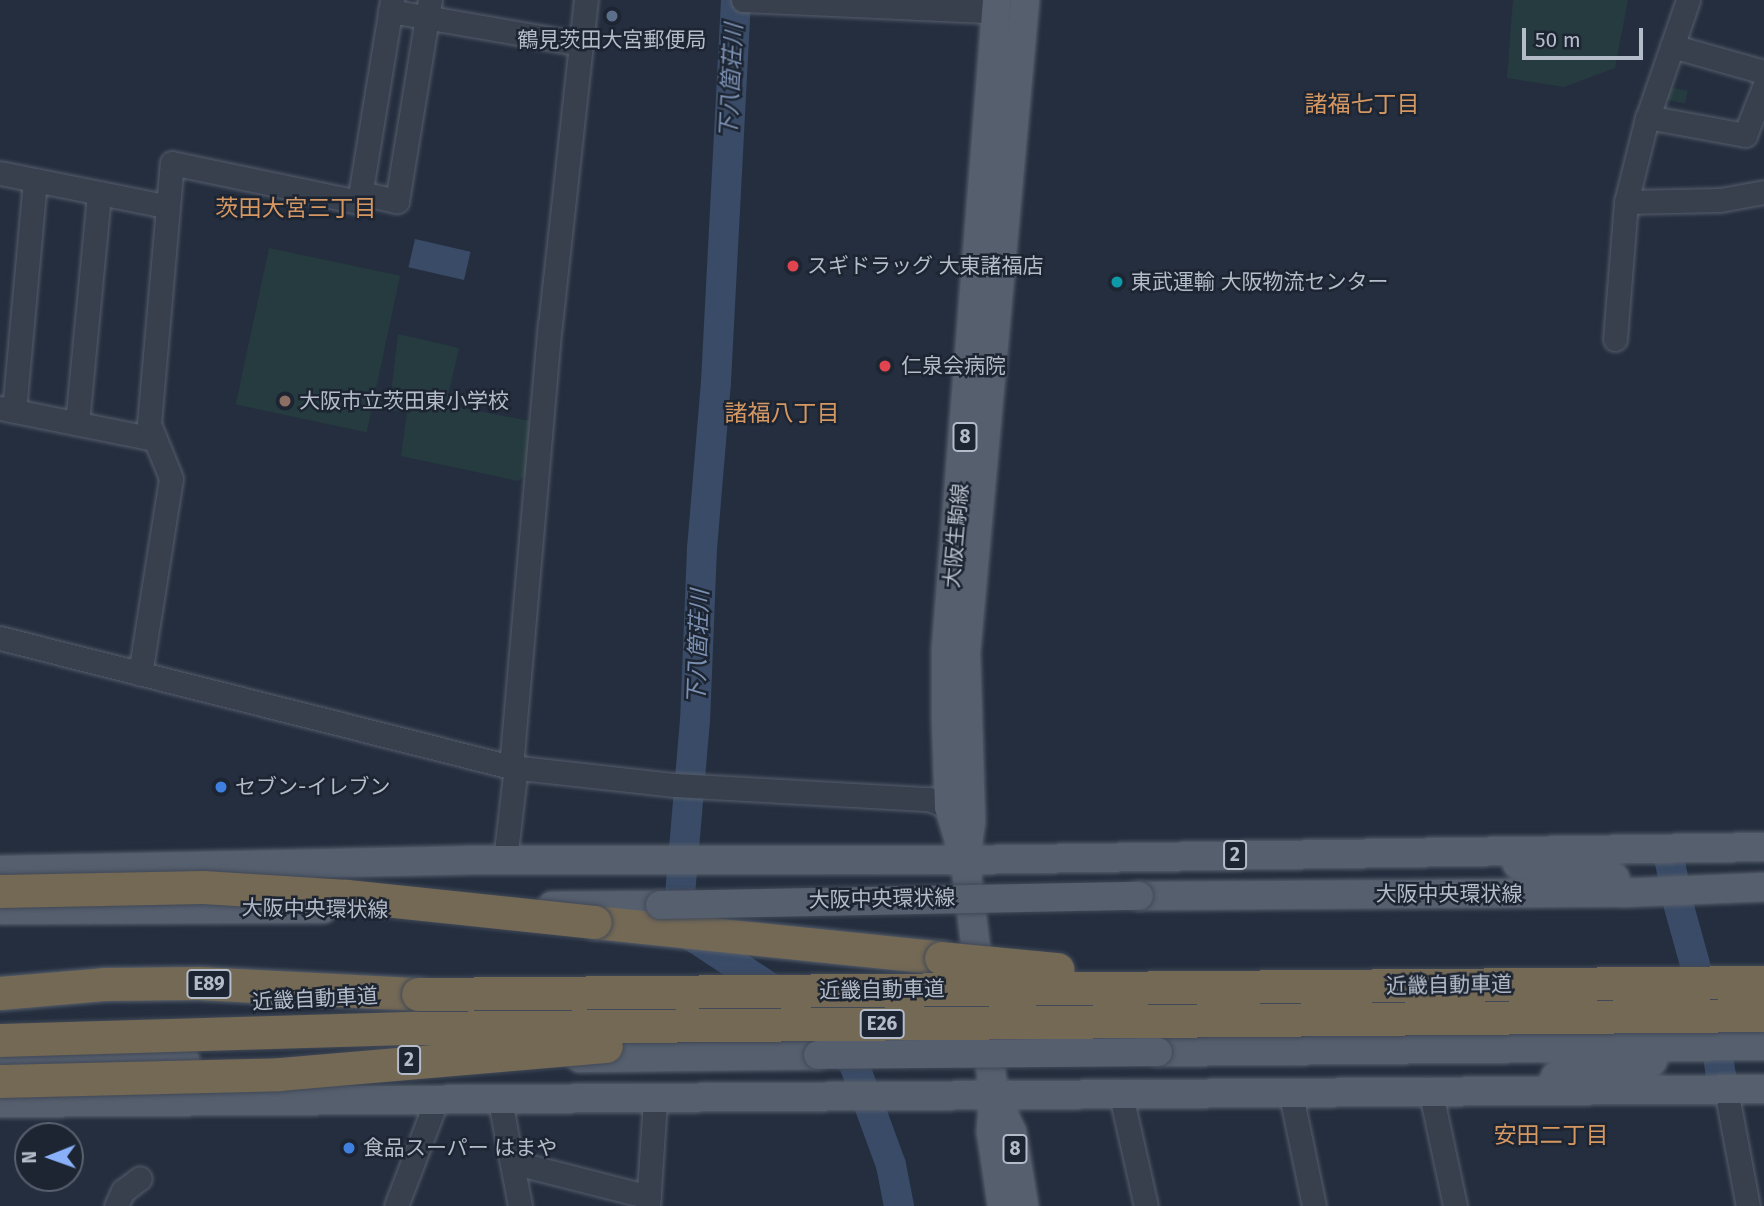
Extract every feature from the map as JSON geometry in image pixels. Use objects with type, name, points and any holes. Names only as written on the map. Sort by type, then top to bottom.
[{"type":"highway","points":[[0,891],[229,888],[347,896],[1041,968],[1147,974],[1421,976],[1517,984]]},
{"type":"highway","name":"近畿自動車道","points":[[0,1012],[418,994],[1764,982]]},
{"type":"highway","name":"E89","points":[[0,993],[104,984],[198,983],[418,994]]},
{"type":"highway","name":"近畿自動車道","points":[[0,1040],[240,1031],[1764,1015]]},
{"type":"highway","points":[[0,1081],[279,1074],[707,1038],[799,1025]]},
{"type":"main road","name":"大阪生駒線","points":[[1002,1206],[991,1132],[994,1095],[965,860],[950,807],[946,650],[1010,6]]},
{"type":"main road","name":"大阪生駒線","points":[[965,860],[971,822],[966,652],[1010,6]]},
{"type":"main road","name":"2","points":[[0,870],[707,857],[965,860],[1764,848]]},
{"type":"main road","points":[[1442,851],[1667,888]]},
{"type":"main road","points":[[134,866],[224,872],[424,910]]},
{"type":"main road","name":"大阪中央環状線","points":[[0,910],[424,910],[1139,896],[1623,892],[1667,888],[1764,887]]},
{"type":"main road","name":"2","points":[[0,1063],[1764,1046]]},
{"type":"main road","points":[[1430,1089],[1440,1083],[1554,1077],[1661,1060],[1764,1054]]},
{"type":"main road","name":"2","points":[[138,1101],[283,1084],[390,1060]]},
{"type":"main road","name":"2","points":[[0,1103],[870,1098],[1120,1091],[1764,1089]]},
{"type":"main road","name":"大阪生駒線","points":[[994,1095],[1012,1132],[1024,1206]]},
{"type":"street","points":[[505,860],[550,325],[586,0]]},
{"type":"street","points":[[743,0],[1010,6]]},
{"type":"street","points":[[1615,339],[1626,202],[1647,117],[1688,0]]},
{"type":"street","points":[[140,674],[171,478],[149,424],[165,206],[172,163],[359,202],[391,5],[428,9],[581,44]]},
{"type":"street","points":[[361,193],[397,201],[428,9]]},
{"type":"street","points":[[1672,46],[1764,72]]},
{"type":"street","points":[[1647,117],[1745,135],[1764,87]]},
{"type":"street","points":[[0,173],[165,206]]},
{"type":"street","points":[[35,180],[7,409],[154,439]]},
{"type":"street","points":[[1626,202],[1720,200],[1764,192]]},
{"type":"street","points":[[77,423],[99,193]]},
{"type":"street","points":[[0,638],[513,767],[675,785],[929,799],[950,807]]},
{"type":"street","points":[[1430,1089],[1454,1206]]},
{"type":"street","points":[[1290,1090],[1314,1206]]},
{"type":"street","points":[[1726,1090],[1748,1206]]},
{"type":"street","points":[[1120,1091],[1146,1206]]},
{"type":"street","points":[[512,1162],[648,1201],[655,1100]]},
{"type":"street","points":[[500,1101],[520,1206]]},
{"type":"street","points":[[396,1206],[436,1102]]},
{"type":"street","points":[[117,1206],[123,1191],[140,1178]]},
{"type":"green space","points":[[1513,0],[1628,0],[1615,68],[1564,87],[1507,78]]},
{"type":"green space","points":[[1668,87],[1688,91],[1685,104],[1666,100]]},
{"type":"green space","points":[[269,248],[400,276],[367,432],[236,405]]},
{"type":"green space","points":[[398,334],[459,348],[446,405],[530,421],[526,475],[518,481],[401,456],[407,413],[389,410]]},
{"type":"water","points":[[415,239],[471,252],[464,280],[408,267]]},
{"type":"waterway","name":"下八箇荘川","points":[[736,0],[716,382],[702,548],[695,720],[680,896],[692,936],[784,997]]},
{"type":"waterway","points":[[1669,858],[1673,877]]},
{"type":"waterway","points":[[1678,903],[1706,1004]]},
{"type":"waterway","name":"下八箇荘川","points":[[831,1039],[854,1064],[891,1165],[899,1206]]},
{"type":"waterway","points":[[1719,1063],[1722,1081]]},
{"type":"place","name":"鶴見茨田大宮郵便局","points":[[612,16]]},
{"type":"place","name":"スギドラッグ 大東諸福店","points":[[793,266]]},
{"type":"place","name":"東武運輸 大阪物流センター","points":[[1117,282]]},
{"type":"place","name":"仁泉会病院","points":[[885,366]]},
{"type":"place","name":"大阪市立茨田東小学校","points":[[285,401]]},
{"type":"place","name":"セブン-イレブン","points":[[221,787]]},
{"type":"place","name":"食品スーパー はまや","points":[[349,1148]]},
{"type":"district","name":"諸福七丁目","points":[[1362,104]]},
{"type":"district","name":"茨田大宮三丁目","points":[[296,208]]},
{"type":"district","name":"諸福八丁目","points":[[782,413]]},
{"type":"district","name":"安田二丁目","points":[[1551,1135]]}]
